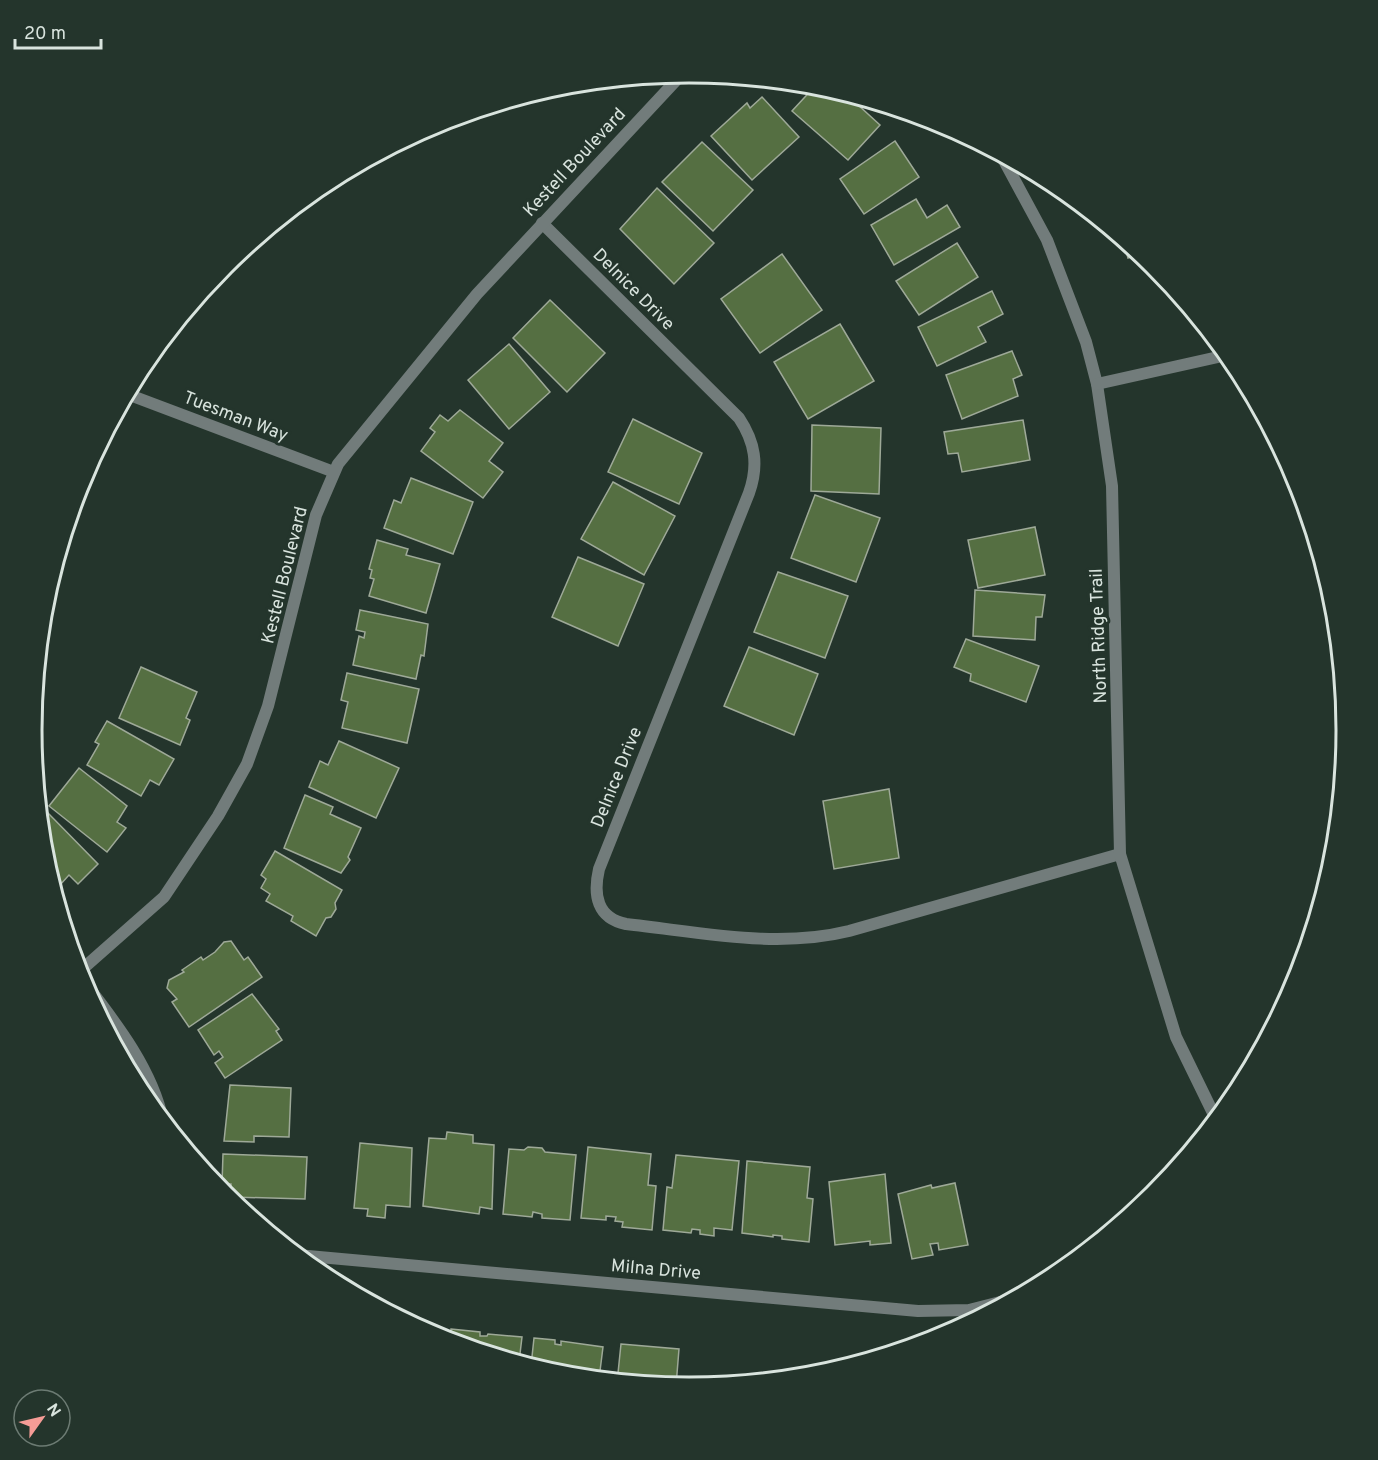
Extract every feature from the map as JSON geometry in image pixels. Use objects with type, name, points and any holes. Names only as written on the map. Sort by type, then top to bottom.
[{"type":"street","name":"Kestell Boulevard","points":[[87,966],[164,897],[218,816],[247,764],[268,706],[316,515],[334,472],[415,367],[477,294],[673,83]]},
{"type":"street","name":"North Ridge Trail","points":[[1008,168],[1047,240],[1086,342],[1097,384],[1112,486],[1120,854],[1176,1037],[1212,1110]]},
{"type":"street","name":"Delnice Drive","points":[[542,223],[739,418],[751,440],[755,459],[749,493],[599,869],[596,893],[604,914],[617,922],[626,924],[774,940],[805,940],[849,931],[1120,854]]},
{"type":"street","points":[[1097,384],[1217,357]]},
{"type":"street","name":"Tuesman Way","points":[[135,397],[334,472]]},
{"type":"street","points":[[109,1016],[151,1083],[155,1095]]},
{"type":"street","name":"Milna Drive","points":[[314,1257],[918,1311],[969,1310],[980,1307]]},
{"type":"building","points":[[808,94],[815,95],[859,106],[880,125],[848,160],[792,111]]},
{"type":"building","points":[[762,97],[799,137],[752,180],[711,136],[747,103],[750,108]]},
{"type":"building","points":[[895,141],[919,177],[864,214],[840,179]]},
{"type":"building","points":[[702,142],[753,190],[713,231],[662,182]]},
{"type":"building","points":[[657,188],[714,243],[674,284],[620,229]]},
{"type":"building","points":[[916,199],[927,218],[947,205],[960,227],[894,265],[871,225]]},
{"type":"building","points":[[957,243],[978,277],[919,315],[896,281]]},
{"type":"building","points":[[782,254],[822,310],[760,353],[721,299]]},
{"type":"building","points":[[992,291],[1003,314],[978,327],[986,342],[937,366],[918,327]]},
{"type":"building","points":[[550,300],[605,353],[567,392],[513,338]]},
{"type":"building","points":[[840,324],[874,381],[808,419],[774,362]]},
{"type":"building","points":[[509,344],[550,392],[509,429],[468,380]]},
{"type":"building","points":[[1012,351],[1022,375],[1013,379],[1018,396],[962,419],[946,375]]},
{"type":"building","points":[[460,410],[503,443],[489,461],[503,472],[483,498],[421,451],[435,432],[430,428],[440,415],[448,421]]},
{"type":"building","points":[[633,419],[702,453],[679,504],[608,472]]},
{"type":"building","points":[[1023,420],[1030,460],[962,472],[958,453],[948,454],[944,432]]},
{"type":"building","points":[[812,425],[881,428],[879,494],[811,491]]},
{"type":"building","points":[[411,478],[473,502],[453,554],[384,528],[394,500],[401,503]]},
{"type":"building","points":[[613,482],[675,516],[644,575],[581,539]]},
{"type":"building","points":[[815,495],[880,518],[856,582],[791,558]]},
{"type":"building","points":[[1035,527],[1045,575],[978,588],[968,540]]},
{"type":"building","points":[[377,540],[408,549],[406,555],[440,564],[426,613],[369,596],[374,579],[370,578],[372,570],[369,569]]},
{"type":"building","points":[[578,557],[644,584],[618,646],[552,617]]},
{"type":"building","points":[[778,572],[848,596],[825,658],[754,632]]},
{"type":"building","points":[[975,590],[1045,595],[1042,617],[1036,617],[1035,640],[973,636]]},
{"type":"building","points":[[360,610],[428,624],[424,656],[421,655],[416,679],[353,665],[359,636],[364,638],[365,632],[356,630]]},
{"type":"building","points":[[966,639],[1039,666],[1026,702],[970,681],[971,674],[954,667]]},
{"type":"building","points":[[749,647],[818,674],[794,735],[724,706]]},
{"type":"building","points":[[141,667],[197,692],[186,718],[190,720],[180,745],[119,718]]},
{"type":"building","points":[[347,673],[419,689],[407,743],[342,728],[348,702],[341,700]]},
{"type":"building","points":[[107,721],[174,759],[159,785],[150,780],[141,796],[87,765],[99,744],[95,742]]},
{"type":"building","points":[[339,741],[399,768],[376,818],[309,787],[320,761],[328,765]]},
{"type":"building","points":[[79,768],[127,806],[117,822],[126,828],[107,852],[49,806]]},
{"type":"building","points":[[889,789],[899,858],[834,869],[823,801]]},
{"type":"building","points":[[305,795],[333,807],[330,814],[361,828],[348,857],[350,860],[341,873],[284,848]]},
{"type":"building","points":[[48,813],[98,864],[78,884],[69,875],[61,884]]},
{"type":"building","points":[[275,851],[342,890],[335,903],[336,909],[331,917],[326,918],[316,936],[291,921],[293,916],[266,901],[270,894],[261,888],[266,879],[261,875]]},
{"type":"building","points":[[231,941],[244,960],[248,957],[262,977],[189,1027],[172,1002],[177,999],[167,988],[169,980],[184,972],[182,970],[201,957],[203,960],[215,952],[224,942]]},
{"type":"building","points":[[252,994],[279,1029],[276,1031],[282,1040],[225,1078],[215,1063],[223,1057],[219,1051],[214,1055],[198,1030]]},
{"type":"building","points":[[230,1085],[291,1088],[289,1137],[254,1136],[254,1142],[224,1141]]},
{"type":"building","points":[[447,1132],[473,1135],[473,1143],[494,1145],[492,1209],[480,1207],[479,1214],[423,1206],[429,1138],[446,1139]]},
{"type":"building","points":[[360,1143],[412,1148],[410,1207],[386,1205],[385,1218],[367,1216],[368,1209],[354,1208]]},
{"type":"building","points":[[528,1147],[542,1148],[545,1152],[576,1155],[570,1220],[542,1218],[542,1214],[533,1212],[532,1217],[503,1214],[509,1149],[524,1150]]},
{"type":"building","points":[[588,1147],[651,1154],[648,1185],[656,1186],[652,1230],[622,1227],[623,1222],[615,1221],[616,1217],[606,1216],[606,1220],[581,1218]]},
{"type":"building","points":[[223,1154],[307,1157],[305,1199],[243,1197],[222,1177]]},
{"type":"building","points":[[676,1155],[739,1161],[732,1230],[714,1228],[714,1236],[700,1234],[700,1230],[692,1229],[691,1233],[663,1230],[667,1187],[672,1188]]},
{"type":"building","points":[[747,1161],[810,1167],[807,1198],[813,1199],[809,1242],[782,1239],[782,1236],[742,1233]]},
{"type":"building","points":[[885,1174],[891,1243],[870,1245],[870,1241],[835,1245],[829,1182]]},
{"type":"building","points":[[955,1183],[968,1245],[939,1250],[938,1243],[930,1244],[933,1255],[912,1259],[898,1194],[931,1185],[932,1188]]},
{"type":"building","points":[[451,1329],[480,1332],[480,1336],[488,1334],[522,1337],[520,1354],[481,1343],[451,1332]]},
{"type":"building","points":[[534,1338],[555,1340],[555,1344],[561,1345],[561,1341],[603,1347],[600,1370],[532,1357]]},
{"type":"building","points":[[621,1344],[679,1349],[677,1377],[618,1373]]}]
